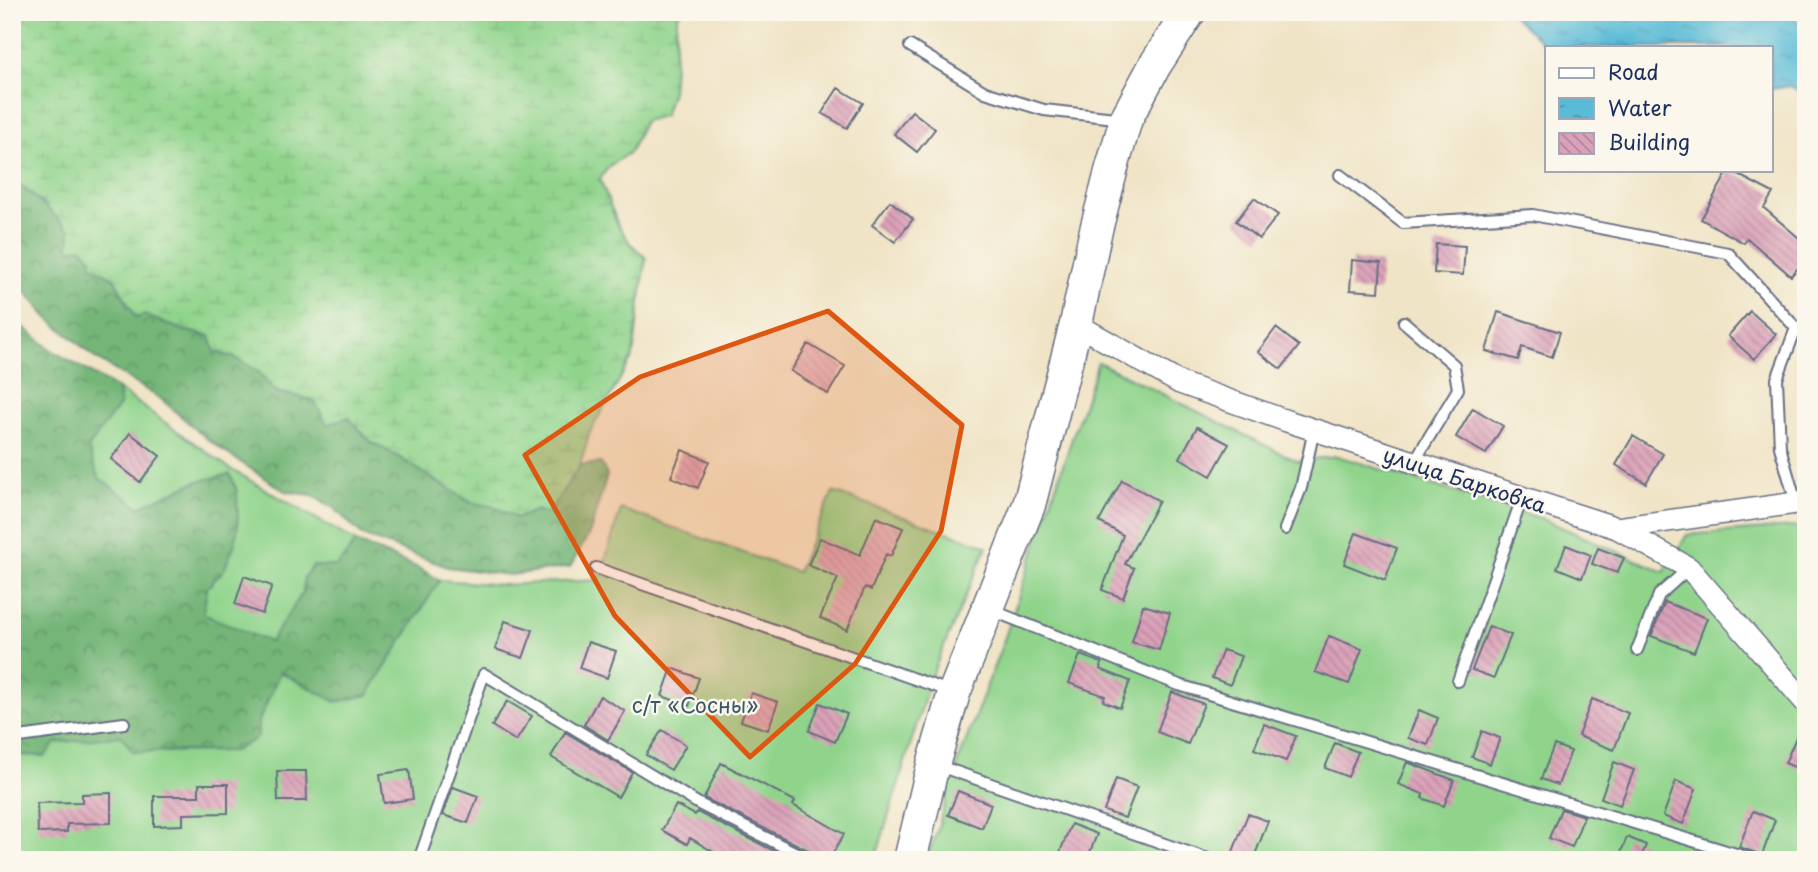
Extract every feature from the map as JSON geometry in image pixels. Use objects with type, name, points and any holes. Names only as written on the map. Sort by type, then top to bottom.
[{"type":"main road","points":[[910,860],[954,693],[1029,505],[1126,119],[1155,65],[1189,12]]},
{"type":"street","name":"улица Барковка","points":[[1076,324],[1180,383],[1314,430],[1617,528],[1689,568],[1806,704]]},
{"type":"street","points":[[1617,528],[1801,503]]},
{"type":"lane","points":[[910,46],[985,92],[1044,110],[1126,119]]},
{"type":"lane","points":[[1340,175],[1403,223],[1533,215],[1728,253],[1796,328],[1806,335]]},
{"type":"lane","points":[[1404,321],[1454,365],[1458,389],[1414,463]]},
{"type":"lane","points":[[1796,328],[1777,379],[1780,447],[1801,503]]},
{"type":"lane","points":[[1286,529],[1301,488],[1314,430]]},
{"type":"lane","points":[[1458,681],[1522,498]]},
{"type":"lane","points":[[596,568],[954,693]]},
{"type":"lane","points":[[1637,650],[1658,595],[1689,568]]},
{"type":"lane","points":[[988,609],[1179,685],[1756,860]]},
{"type":"lane","points":[[419,860],[484,674],[699,804],[810,860]]},
{"type":"lane","points":[[12,738],[124,723]]},
{"type":"lane","points":[[933,765],[1211,860]]},
{"type":"highlighted area","points":[[828,311],[962,425],[941,531],[855,664],[750,757],[615,616],[525,455],[640,377]]},
{"type":"green space","points":[[12,12],[680,12],[677,19],[672,91],[664,116],[644,121],[630,152],[609,166],[600,179],[618,225],[630,243],[646,258],[633,356],[590,432],[580,465],[548,514],[537,510],[517,518],[495,507],[470,502],[370,441],[348,417],[327,425],[314,400],[276,392],[258,371],[233,357],[215,352],[210,336],[183,330],[144,315],[136,318],[114,278],[92,266],[92,258],[81,247],[69,250],[70,230],[33,195],[12,181]]},
{"type":"green space","points":[[12,181],[33,195],[71,230],[81,247],[92,258],[92,266],[114,278],[136,318],[144,315],[183,330],[210,336],[215,352],[233,357],[258,371],[276,392],[314,400],[348,417],[370,441],[470,502],[495,507],[517,518],[537,510],[548,514],[580,465],[601,463],[607,475],[590,532],[570,567],[510,575],[448,567],[363,536],[335,509],[312,495],[285,491],[231,456],[161,399],[97,359],[47,317],[12,275]]},
{"type":"green space","points":[[12,293],[23,306],[20,324],[50,349],[118,389],[120,404],[88,448],[139,506],[195,482],[230,474],[237,491],[239,525],[224,570],[207,588],[303,593],[304,577],[313,566],[337,566],[356,542],[440,580],[368,695],[336,702],[280,672],[258,723],[258,737],[234,751],[12,755]]},
{"type":"green space","points":[[1098,362],[1297,461],[1337,456],[1540,518],[1664,572],[1687,535],[1806,526],[1806,860],[926,860],[951,781],[1004,640]]},
{"type":"green space","points":[[118,389],[232,470],[356,542],[337,566],[313,566],[304,577],[303,592],[270,642],[203,614],[207,588],[224,570],[234,546],[238,525],[237,491],[230,474],[195,482],[139,507],[99,478],[88,448],[120,404]]},
{"type":"green space","name":"с/т «Сосны»","points":[[833,492],[987,546],[932,674],[875,860],[12,860],[12,755],[45,756],[55,743],[121,736],[133,752],[234,751],[258,737],[258,723],[280,672],[336,702],[368,695],[440,580],[503,585],[599,580],[621,509],[797,572]]},
{"type":"water","points":[[1509,12],[1790,12],[1799,23],[1806,26],[1806,95],[1790,86],[1772,89],[1772,46],[1546,46]]},
{"type":"building","points":[[838,88],[863,103],[847,128],[822,113]]},
{"type":"building","points":[[912,111],[935,129],[917,152],[894,134]]},
{"type":"building","points":[[1728,172],[1733,172],[1773,193],[1764,208],[1806,244],[1806,259],[1791,276],[1747,238],[1744,243],[1701,219]]},
{"type":"building","points":[[1254,198],[1278,215],[1259,239],[1236,221]]},
{"type":"building","points":[[890,201],[913,219],[895,242],[872,225]]},
{"type":"building","points":[[1436,244],[1465,246],[1463,275],[1434,273]]},
{"type":"building","points":[[1352,260],[1381,263],[1379,292],[1350,290]]},
{"type":"building","points":[[1750,311],[1776,334],[1754,359],[1728,336]]},
{"type":"building","points":[[1498,312],[1560,332],[1552,357],[1522,347],[1518,360],[1486,351]]},
{"type":"building","points":[[1276,328],[1299,346],[1281,369],[1258,352]]},
{"type":"building","points":[[808,344],[845,366],[828,394],[791,371]]},
{"type":"building","points":[[1473,408],[1503,426],[1486,454],[1456,437]]},
{"type":"building","points":[[1197,427],[1229,444],[1211,476],[1180,458]]},
{"type":"building","points":[[130,433],[160,456],[140,482],[111,459]]},
{"type":"building","points":[[1633,436],[1663,454],[1646,483],[1616,465]]},
{"type":"building","points":[[682,450],[709,461],[698,488],[671,477]]},
{"type":"building","points":[[1122,480],[1159,501],[1125,564],[1134,568],[1123,598],[1102,590],[1123,535],[1099,522]]},
{"type":"building","points":[[876,517],[903,528],[891,556],[886,554],[871,590],[865,587],[847,630],[820,618],[838,578],[808,565],[820,538],[860,555]]},
{"type":"building","points":[[1356,533],[1397,548],[1385,580],[1344,564]]},
{"type":"building","points":[[1566,545],[1591,555],[1582,578],[1557,568]]},
{"type":"building","points":[[1598,548],[1624,558],[1617,573],[1592,564]]},
{"type":"building","points":[[244,576],[272,586],[262,614],[235,604]]},
{"type":"building","points":[[1665,602],[1707,618],[1694,652],[1651,636]]},
{"type":"building","points":[[1143,605],[1170,613],[1159,650],[1132,642]]},
{"type":"building","points":[[505,621],[533,630],[523,658],[495,649]]},
{"type":"building","points":[[1489,626],[1511,635],[1494,678],[1472,670]]},
{"type":"building","points":[[1329,636],[1362,649],[1349,684],[1315,672]]},
{"type":"building","points":[[588,642],[616,651],[607,678],[579,668]]},
{"type":"building","points":[[1223,650],[1241,656],[1230,685],[1212,678]]},
{"type":"building","points":[[1080,655],[1102,663],[1100,669],[1130,681],[1120,708],[1103,701],[1105,696],[1069,683]]},
{"type":"building","points":[[672,668],[699,678],[689,706],[662,696]]},
{"type":"building","points":[[1172,692],[1204,704],[1188,744],[1157,732]]},
{"type":"building","points":[[751,693],[778,702],[768,730],[741,721]]},
{"type":"building","points":[[600,696],[625,711],[608,740],[584,725]]},
{"type":"building","points":[[1592,699],[1628,713],[1614,750],[1578,736]]},
{"type":"building","points":[[507,701],[532,716],[516,741],[492,726]]},
{"type":"building","points":[[820,703],[847,714],[835,742],[809,731]]},
{"type":"building","points":[[1419,710],[1438,718],[1428,745],[1408,738]]},
{"type":"building","points":[[1806,716],[1806,772],[1785,763]]},
{"type":"building","points":[[1264,724],[1296,736],[1286,761],[1254,749]]},
{"type":"building","points":[[662,730],[686,745],[671,770],[646,755]]},
{"type":"building","points":[[1482,731],[1500,738],[1490,764],[1472,757]]},
{"type":"building","points":[[565,732],[632,772],[618,797],[551,757]]},
{"type":"building","points":[[1335,743],[1358,752],[1348,777],[1325,768]]},
{"type":"building","points":[[1554,745],[1571,751],[1558,785],[1541,779]]},
{"type":"building","points":[[1407,762],[1454,780],[1444,806],[1422,798],[1423,794],[1398,784]]},
{"type":"building","points":[[1614,762],[1634,770],[1620,805],[1601,798]]},
{"type":"building","points":[[721,763],[795,801],[793,805],[844,834],[829,860],[818,860],[814,853],[704,798]]},
{"type":"building","points":[[409,770],[413,799],[384,803],[380,774]]},
{"type":"building","points":[[277,771],[306,771],[307,801],[278,801]]},
{"type":"building","points":[[1116,779],[1137,787],[1125,818],[1104,811]]},
{"type":"building","points":[[1676,781],[1696,789],[1683,824],[1663,816]]},
{"type":"building","points":[[199,784],[228,784],[228,813],[183,814],[183,825],[154,826],[154,796],[199,796]]},
{"type":"building","points":[[453,787],[478,796],[468,823],[443,815]]},
{"type":"building","points":[[958,791],[991,804],[982,828],[948,815]]},
{"type":"building","points":[[111,793],[111,823],[67,824],[67,832],[38,833],[37,803],[82,802],[82,794]]},
{"type":"building","points":[[676,805],[695,815],[697,812],[792,860],[727,860],[690,838],[687,844],[662,830]]},
{"type":"building","points":[[1561,809],[1584,816],[1572,847],[1549,838]]},
{"type":"building","points":[[1753,811],[1775,820],[1762,855],[1739,847]]},
{"type":"building","points":[[1248,814],[1268,821],[1253,860],[1232,854]]},
{"type":"building","points":[[1071,824],[1097,834],[1087,860],[1057,860]]},
{"type":"building","points":[[1627,837],[1646,845],[1640,860],[1618,860]]}]
